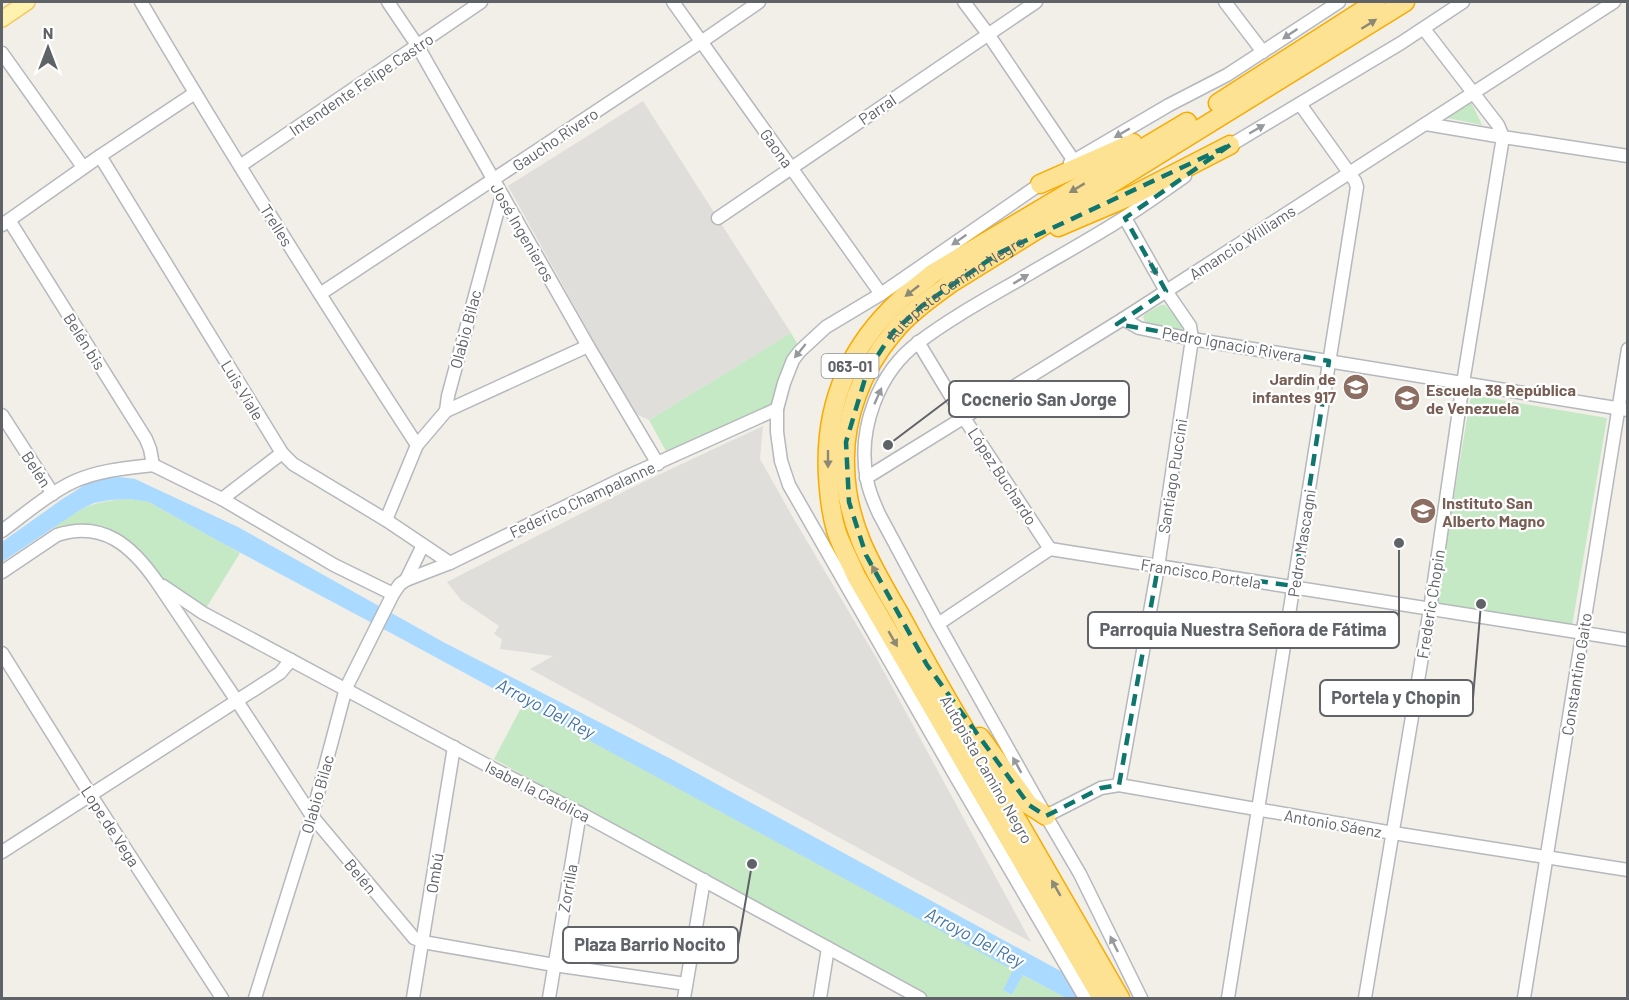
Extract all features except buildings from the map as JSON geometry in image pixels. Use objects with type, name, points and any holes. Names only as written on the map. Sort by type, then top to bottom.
[{"type":"highway","name":"Autopista Camino Negro","points":[[1102,999],[856,576],[836,530],[831,507],[827,458],[828,434],[833,409],[854,356],[872,331],[900,300],[933,274],[1204,112],[1376,2]]},
{"type":"highway","name":"Autopista Camino Negro","points":[[1120,999],[1072,947],[927,665],[866,555],[855,529],[844,467],[850,417],[857,393],[871,365],[894,332],[951,283],[1405,2]]},
{"type":"highway","points":[[1040,184],[1204,112]]},
{"type":"highway","points":[[999,253],[1133,195],[1230,145]]},
{"type":"highway","points":[[927,665],[1029,805],[1046,816]]},
{"type":"main road","points":[[2,20],[27,2]]},
{"type":"street","name":"Trelles","points":[[141,2],[240,166],[417,445]]},
{"type":"street","name":"José Ingenieros","points":[[388,2],[417,45],[588,346],[658,464]]},
{"type":"street","name":"Intendente Felipe Castro","points":[[240,166],[481,2]]},
{"type":"street","name":"Gaona","points":[[673,2],[881,294]]},
{"type":"street","name":"Gaucho Rivero","points":[[320,294],[759,2]]},
{"type":"street","points":[[964,2],[1074,161]]},
{"type":"street","name":"Parral","points":[[718,218],[1036,2]]},
{"type":"street","points":[[1225,2],[1263,52]]},
{"type":"street","points":[[1085,999],[1072,947],[789,485],[781,461],[777,409],[793,360],[826,327],[881,294],[1074,161],[1227,75],[1339,2]]},
{"type":"street","points":[[1141,998],[1080,874],[938,624],[879,514],[866,478],[864,453],[870,414],[892,370],[918,342],[1125,218],[1230,145],[1424,29],[1463,2]]},
{"type":"street","name":"Amancio Williams","points":[[866,478],[1123,320],[1614,2]]},
{"type":"street","points":[[1424,29],[1498,125],[1503,137]]},
{"type":"street","points":[[2,53],[83,167]]},
{"type":"street","points":[[5,223],[83,167],[195,93]]},
{"type":"street","name":"Pedro Mascagni","points":[[1228,999],[1357,187],[1300,104]]},
{"type":"street","points":[[1426,124],[1628,156]]},
{"type":"street","name":"Frederic Chopin","points":[[1365,999],[1430,609],[1463,383],[1503,137]]},
{"type":"street","name":"Luis Viale","points":[[100,156],[282,453],[293,464],[386,520],[450,563]]},
{"type":"street","name":"Olabio Bilac","points":[[386,520],[417,445],[446,411],[448,396],[502,195]]},
{"type":"street","points":[[1125,218],[1166,291],[1190,326],[1192,339]]},
{"type":"street","name":"Belén bis","points":[[5,223],[146,439],[153,465]]},
{"type":"street","name":"Pedro Ignacio Rivera","points":[[1123,320],[1139,328],[1192,339],[1623,409]]},
{"type":"street","name":"Santiago Puccini","points":[[1119,786],[1158,567],[1192,339]]},
{"type":"street","name":"López Buchardo","points":[[918,342],[964,418],[1050,549]]},
{"type":"street","points":[[446,411],[588,346]]},
{"type":"street","name":"Constantino Gaito","points":[[1524,999],[1583,633],[1623,409],[1628,349]]},
{"type":"street","name":"Federico Champalanne","points":[[393,594],[406,580],[450,563],[777,409]]},
{"type":"street","name":"Belén","points":[[2,415],[53,494]]},
{"type":"street","points":[[222,499],[282,453]]},
{"type":"street","points":[[2,531],[53,494],[74,482],[93,474],[153,465],[222,499],[334,565],[393,594]]},
{"type":"street","points":[[2,572],[57,535],[88,530],[98,531],[115,538],[130,549],[157,582]]},
{"type":"street","points":[[406,580],[423,545]]},
{"type":"street","points":[[938,624],[1050,549]]},
{"type":"street","name":"Francisco Portela","points":[[1050,549],[1628,640]]},
{"type":"street","name":"Belén","points":[[157,582],[312,816],[409,933],[423,942]]},
{"type":"street","name":"Isabel la Católica","points":[[157,582],[203,613],[580,813],[920,999]]},
{"type":"street","name":"Olabio Bilac","points":[[255,999],[312,816],[346,688],[393,594]]},
{"type":"street","name":"Lope de Vega","points":[[2,653],[222,999]]},
{"type":"street","points":[[2,852],[280,673],[291,660]]},
{"type":"street","name":"Ombú","points":[[413,999],[454,747]]},
{"type":"street","name":"Antonio Sáenz","points":[[1046,816],[1101,788],[1119,786],[1628,870]]},
{"type":"street","name":"Zorrilla","points":[[549,999],[580,813]]},
{"type":"street","points":[[684,999],[704,880]]},
{"type":"street","points":[[423,942],[554,965],[686,984]]},
{"type":"street","points":[[820,999],[828,948]]},
{"type":"highlighted area","points":[[1230,145],[1125,218],[1166,291],[1117,324],[1329,361],[1294,586],[1158,567],[1119,785],[1101,788],[1046,816],[1029,805],[927,665],[866,555],[849,502],[846,442],[867,372],[893,332],[923,305],[999,253]]},
{"type":"shaded area","points":[[643,101],[791,333],[649,420],[638,415],[629,405],[508,186]]},
{"type":"shaded area","points":[[763,426],[760,459],[877,659],[1031,942],[530,669],[553,656],[500,649],[502,639],[494,634],[499,626],[461,600],[447,582],[641,483]]},
{"type":"green space","points":[[1471,102],[1482,125],[1447,118]]},
{"type":"green space","points":[[1165,305],[1183,325],[1182,331],[1146,324],[1143,317],[1145,314]]},
{"type":"green space","points":[[791,333],[798,345],[779,378],[772,404],[667,453],[649,420]]},
{"type":"green space","points":[[1471,395],[1607,418],[1572,626],[1436,603]]},
{"type":"green space","points":[[129,499],[149,502],[240,553],[203,613],[169,591],[115,538],[57,535],[54,526],[81,510],[97,503]]},
{"type":"green space","points":[[523,704],[1014,970],[1003,990],[1012,995],[1023,975],[1066,998],[930,998],[494,759]]},
{"type":"water","name":"Arroyo Del Rey","points":[[112,476],[135,479],[238,527],[445,643],[671,759],[1110,998],[1066,998],[1023,975],[1012,995],[1003,990],[1013,970],[149,502],[129,499],[94,503],[2,562],[2,542],[89,482]]},
{"type":"place","name":"Jardín de infantes 917","points":[[1356,387]]},
{"type":"place","name":"Escuela 38 República de Venezuela","points":[[1407,398]]},
{"type":"place","name":"Cocnerio San Jorge","points":[[888,445]]},
{"type":"place","name":"Instituto San Alberto Magno","points":[[1423,511]]},
{"type":"place","name":"Parroquia Nuestra Señora de Fátima","points":[[1399,543]]},
{"type":"place","name":"Portela y Chopin","points":[[1481,604]]},
{"type":"place","name":"Plaza Barrio Nocito","points":[[752,864]]}]
